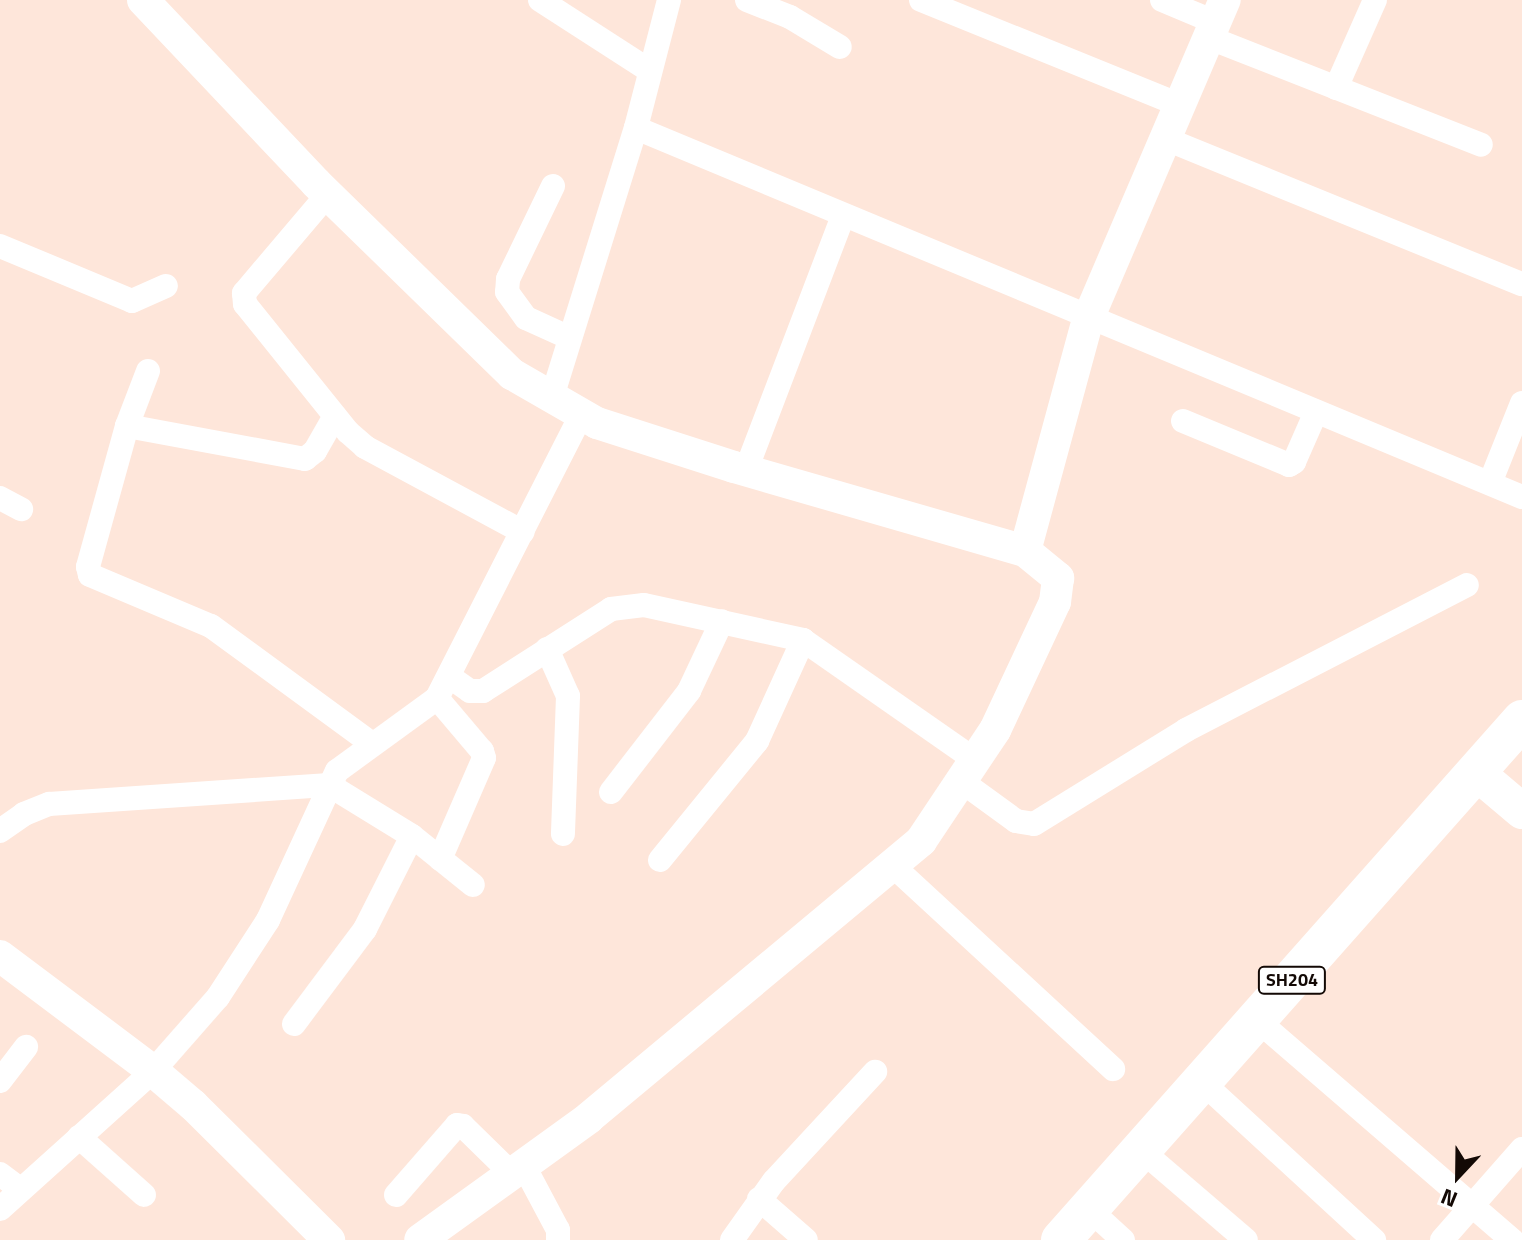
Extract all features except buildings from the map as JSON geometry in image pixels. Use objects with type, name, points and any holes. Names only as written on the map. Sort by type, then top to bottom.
[{"type":"main road","name":"SH204","points":[[1061,1240],[1522,720]]},
{"type":"main road","points":[[1477,773],[1522,811]]},
{"type":"street","points":[[143,0],[328,194],[512,374],[597,423],[1025,551],[1058,578],[1055,602],[1002,717],[921,841],[589,1118],[420,1240]]},
{"type":"street","points":[[540,0],[650,71]]},
{"type":"street","points":[[552,397],[636,128],[669,0]]},
{"type":"street","points":[[747,0],[790,17],[840,47]]},
{"type":"street","points":[[921,0],[1179,105]]},
{"type":"street","points":[[1162,0],[1217,20],[1336,88],[1481,145]]},
{"type":"street","points":[[1336,88],[1375,0]]},
{"type":"street","points":[[1025,551],[1088,319],[1217,20]]},
{"type":"street","points":[[636,128],[1088,319],[1522,497]]},
{"type":"street","points":[[1166,139],[1522,284]]},
{"type":"street","points":[[553,186],[508,279],[507,292],[526,318],[570,338]]},
{"type":"street","points":[[328,194],[244,293],[243,299],[335,416],[365,447],[523,532]]},
{"type":"street","points":[[746,470],[843,216]]},
{"type":"street","points":[[0,246],[132,301],[166,286]]},
{"type":"street","points":[[148,371],[127,426],[88,567],[90,575],[211,626],[372,744]]},
{"type":"street","points":[[1490,483],[1522,403]]},
{"type":"street","points":[[1183,421],[1289,465],[1294,462],[1316,412]]},
{"type":"street","points":[[0,1209],[153,1071],[218,997],[268,920],[329,785],[347,760],[444,688],[582,414]]},
{"type":"street","points":[[127,426],[305,459],[315,451],[335,416]]},
{"type":"street","points":[[444,688],[483,691],[611,609],[625,605],[644,605],[722,621],[803,640],[968,771],[1016,821],[1034,824],[1186,730],[1467,585]]},
{"type":"street","points":[[611,792],[689,691],[722,621]]},
{"type":"street","points":[[660,860],[757,741],[803,640]]},
{"type":"street","points":[[547,649],[568,696],[563,834]]},
{"type":"street","points":[[440,859],[484,758],[444,688]]},
{"type":"street","points":[[0,831],[24,814],[61,803],[329,785],[412,836],[473,885]]},
{"type":"street","points":[[294,1024],[365,929],[412,836]]},
{"type":"street","points":[[892,865],[1113,1069]]},
{"type":"street","points":[[0,956],[153,1071],[193,1105],[329,1240]]},
{"type":"street","points":[[1257,1020],[1512,1240]]},
{"type":"street","points":[[0,1081],[26,1047]]},
{"type":"street","points":[[732,1240],[759,1199],[875,1072]]},
{"type":"street","points":[[1202,1082],[1374,1240]]},
{"type":"street","points":[[396,1195],[461,1125],[518,1170],[558,1230],[558,1240]]},
{"type":"street","points":[[79,1137],[144,1195]]},
{"type":"street","points":[[1442,1240],[1522,1149]]},
{"type":"street","points":[[1141,1150],[1246,1240]]},
{"type":"street","points":[[0,1174],[20,1189]]},
{"type":"street","points":[[759,1199],[806,1240]]},
{"type":"street","points":[[1089,1209],[1123,1240]]}]
